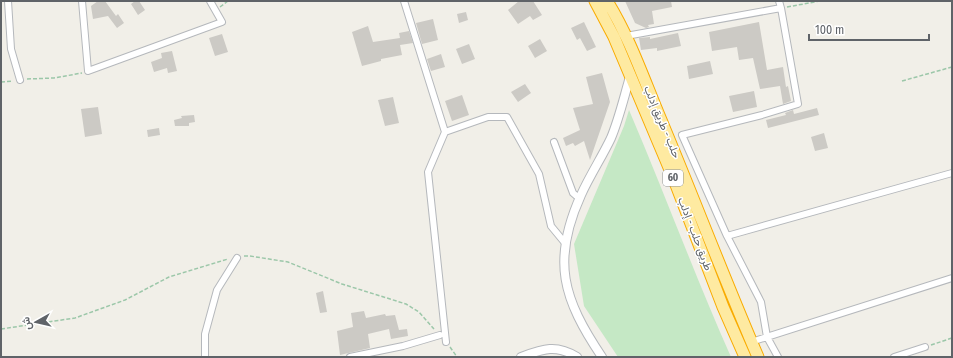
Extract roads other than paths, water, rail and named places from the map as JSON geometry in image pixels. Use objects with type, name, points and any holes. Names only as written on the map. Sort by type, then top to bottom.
[{"type":"highway","name":"طريق حلب - إدلب","points":[[594,1],[614,37],[673,177],[723,307],[745,357]]},
{"type":"highway","name":"حلب - طريق إدلب","points":[[607,1],[626,36],[758,357]]},
{"type":"street","points":[[8,1],[11,49],[20,80]]},
{"type":"street","points":[[82,1],[88,71],[222,22],[210,1]]},
{"type":"street","points":[[404,1],[445,132],[428,172],[446,342]]},
{"type":"street","points":[[778,357],[767,337],[761,302],[727,236],[682,135],[762,115],[798,104],[779,1]]},
{"type":"street","points":[[626,36],[781,8]]},
{"type":"street","points":[[602,357],[581,325],[570,299],[564,268],[565,243],[572,217],[580,198],[611,136],[630,77]]},
{"type":"street","points":[[445,132],[488,117],[507,117],[539,174],[551,226],[565,243]]},
{"type":"street","points":[[554,142],[573,193],[580,198]]},
{"type":"street","points":[[727,236],[952,173]]},
{"type":"street","points":[[205,357],[205,334],[218,290],[237,258]]},
{"type":"street","points":[[751,342],[952,278]]},
{"type":"street","points":[[350,357],[403,346],[440,335]]},
{"type":"street","points":[[894,357],[925,347]]},
{"type":"street","points":[[521,357],[553,348],[560,349],[577,357]]}]
